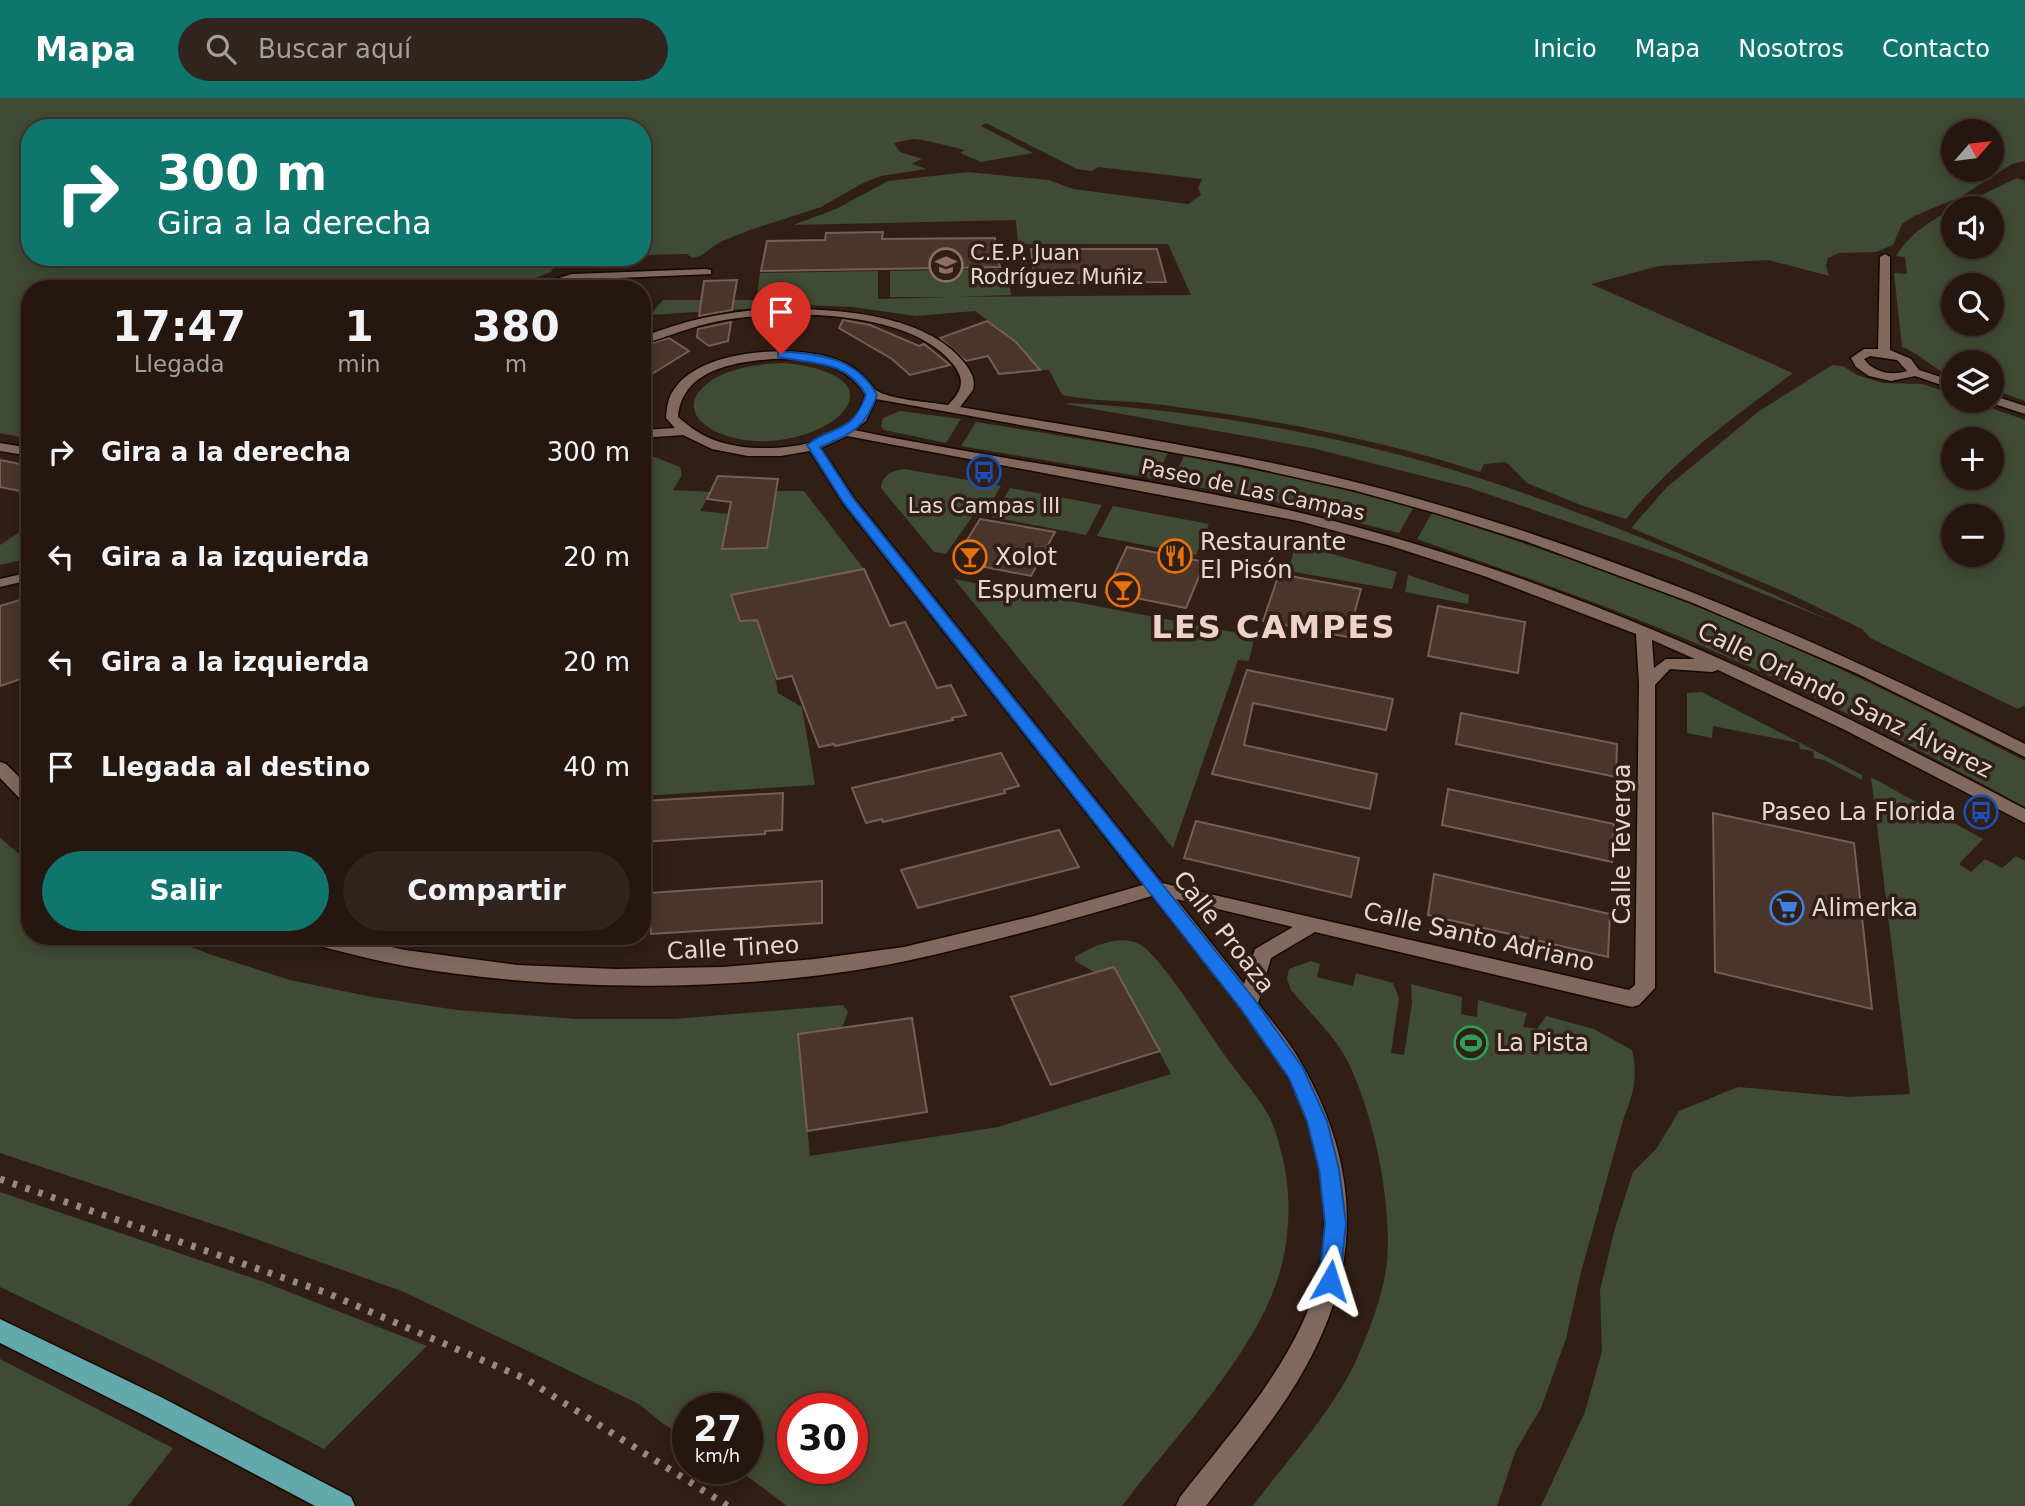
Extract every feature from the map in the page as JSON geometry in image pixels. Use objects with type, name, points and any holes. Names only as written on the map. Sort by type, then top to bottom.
[{"type":"main road","points":[[0,1331],[152,1405],[342,1506]]},
{"type":"street","points":[[1884,353],[1885,257]]},
{"type":"street","points":[[561,280],[572,277],[707,272]]},
{"type":"street","points":[[651,338],[690,324],[751,313],[822,313],[880,321],[936,343],[960,364],[969,385],[967,392],[950,410]]},
{"type":"street","points":[[1914,372],[1911,363],[1884,353],[1860,355],[1858,362],[1868,371],[1885,376],[1903,377],[1914,372],[1941,381]]},
{"type":"street","points":[[803,355],[841,364],[863,380],[872,395],[864,416],[844,432],[813,445],[765,453],[730,451],[699,441],[682,431],[672,418],[673,401],[679,391],[696,376],[719,365],[760,356],[803,355]]},
{"type":"street","name":"Paseo de Las Campas","points":[[872,395],[1180,449],[1355,486],[1531,538],[1664,584]]},
{"type":"street","points":[[2004,403],[2025,410]]},
{"type":"street","points":[[651,428],[672,418]]},
{"type":"street","points":[[651,432],[682,431]]},
{"type":"street","name":"Paseo de Las Campas","points":[[844,432],[947,453],[1222,500],[1303,518],[1515,581],[1643,630]]},
{"type":"street","name":"Calle Proaza","points":[[813,445],[848,500],[1248,1004],[1297,1074],[1317,1121],[1329,1169],[1336,1223],[1330,1281],[1309,1336],[1278,1388],[1189,1506]]},
{"type":"street","points":[[0,447],[21,450]]},
{"type":"street","points":[[0,583],[21,578]]},
{"type":"street","name":"Calle Orlando Sanz Álvarez","points":[[1664,584],[1902,689],[2025,751]]},
{"type":"street","name":"Calle Orlando Sanz Álvarez","points":[[1643,630],[1805,702],[2025,817]]},
{"type":"street","name":"Calle Teverga","points":[[1632,999],[1645,988],[1647,684],[1643,630]]},
{"type":"street","points":[[1647,684],[1666,664],[1696,664],[1741,673]]},
{"type":"street","points":[[0,768],[21,790]]},
{"type":"street","name":"Calle Santo Adriano","points":[[1156,888],[1632,999]]},
{"type":"street","name":"Calle Tineo","points":[[347,945],[405,958],[517,973],[616,977],[723,975],[815,967],[904,954],[1021,927],[1156,888]]},
{"type":"street","points":[[1248,1004],[1262,954],[1315,923]]},
{"type":"green space","points":[[0,98],[2025,98],[2025,161],[2004,169],[2004,119],[1941,119],[1941,182],[1984,182],[1962,196],[1941,196],[1941,205],[1902,224],[1893,245],[1876,252],[1839,253],[1828,258],[1826,266],[1829,276],[1768,260],[1659,266],[1591,284],[1793,373],[1684,458],[1626,519],[1583,506],[1527,483],[1506,462],[1484,464],[1480,472],[1363,440],[1283,424],[1163,405],[1062,395],[1049,370],[1038,370],[1016,342],[975,311],[916,316],[852,307],[807,305],[651,315],[663,300],[756,300],[760,273],[878,271],[878,299],[952,297],[890,297],[890,271],[1007,269],[1011,295],[957,297],[1191,295],[1168,244],[1018,244],[1016,220],[793,225],[836,209],[888,181],[968,172],[1049,180],[1073,189],[1188,204],[1201,195],[1198,188],[1202,179],[1098,167],[1092,171],[1077,169],[986,123],[981,126],[1033,153],[981,162],[960,153],[965,150],[930,142],[912,139],[894,143],[900,152],[922,159],[911,164],[927,169],[881,176],[821,207],[750,230],[720,242],[700,256],[692,258],[687,254],[651,255],[651,119],[21,119],[21,266],[554,266],[551,272],[529,280],[21,280],[21,437],[0,433]]},
{"type":"green space","points":[[2017,178],[2025,181],[2025,401],[2004,393],[2004,350],[1941,350],[1941,370],[1902,347],[1894,273],[1907,274],[1905,257],[1896,256],[1914,234],[1941,216],[1941,259],[2004,259],[2004,196],[1980,196]]},
{"type":"green space","points":[[785,363],[825,371],[845,384],[850,399],[841,414],[823,427],[797,437],[766,441],[722,434],[710,428],[696,414],[696,396],[717,377],[742,368]]},
{"type":"green space","points":[[1832,365],[1843,366],[1857,375],[1883,383],[1922,384],[1941,390],[1941,413],[2004,412],[2025,420],[2025,705],[2018,709],[1870,638],[1862,629],[1790,594],[1631,528],[1667,487],[1758,412]]},
{"type":"green space","points":[[1065,404],[1166,411],[1262,425],[1357,444],[1450,469],[1597,520],[1834,622],[1673,558],[1470,488],[1312,448]]},
{"type":"green space","points":[[900,411],[961,419],[946,443],[884,430],[881,426],[883,418]]},
{"type":"green space","points":[[976,422],[1168,453],[1155,479],[961,446]]},
{"type":"green space","points":[[651,456],[680,467],[682,475],[673,490],[711,492],[700,511],[729,514],[722,549],[767,548],[776,491],[804,491],[864,569],[731,595],[755,620],[763,618],[778,693],[802,707],[815,785],[651,795]]},
{"type":"green space","points":[[1184,456],[1305,480],[1414,507],[1399,533],[1275,502],[1172,482]]},
{"type":"green space","points":[[905,469],[1001,486],[983,516],[974,514],[946,554],[934,552],[881,488],[883,480],[889,474]]},
{"type":"green space","points":[[1010,488],[1102,505],[1086,535],[992,517]]},
{"type":"green space","points":[[1113,506],[1209,524],[1196,555],[1097,536]]},
{"type":"green space","points":[[1432,513],[1710,611],[1892,693],[2025,761],[2025,807],[1805,693],[1692,641],[1417,539]]},
{"type":"green space","points":[[21,531],[21,560],[0,565],[0,545]]},
{"type":"green space","points":[[1296,544],[1397,572],[1392,589],[1288,571]]},
{"type":"green space","points":[[1408,575],[1469,595],[1468,604],[1405,592]]},
{"type":"green space","points":[[954,579],[1255,636],[1249,661],[1238,660],[1173,848]]},
{"type":"green space","points":[[1702,692],[1862,775],[1862,780],[1824,760],[1814,758],[1813,751],[1800,749],[1799,743],[1713,726],[1712,738],[1687,733],[1687,693]]},
{"type":"green space","points":[[1871,777],[1983,839],[1959,864],[1971,872],[1985,859],[2002,868],[2016,856],[2025,861],[2025,1506],[1541,1506],[1585,1412],[1602,1351],[1600,1290],[1615,1228],[1633,1172],[1657,1148],[1679,1111],[1738,1087],[1848,1097],[1910,1094]]},
{"type":"green space","points":[[0,838],[21,856],[21,945],[187,945],[290,980],[372,997],[457,1010],[576,1019],[674,1019],[843,1005],[848,1012],[842,1028],[798,1035],[810,1156],[998,1127],[1171,1074],[1114,967],[1094,972],[1075,961],[1075,957],[1098,945],[1131,941],[1139,944],[1159,962],[1260,1102],[1270,1118],[1278,1140],[1288,1191],[1287,1235],[1282,1264],[1256,1328],[1214,1391],[1122,1506],[787,1506],[757,1484],[763,1484],[763,1393],[672,1393],[672,1429],[639,1404],[404,1292],[239,1233],[0,1153]]},
{"type":"green space","points":[[1311,961],[1320,964],[1317,977],[1353,986],[1356,973],[1393,983],[1399,998],[1391,1053],[1404,1055],[1412,1003],[1411,984],[1462,997],[1461,1014],[1477,1017],[1478,1000],[1527,1013],[1523,1027],[1537,1029],[1546,1016],[1594,1029],[1632,1050],[1635,1068],[1633,1092],[1580,1276],[1566,1339],[1541,1408],[1516,1450],[1497,1506],[1253,1506],[1321,1419],[1345,1382],[1375,1314],[1387,1262],[1384,1186],[1373,1132],[1357,1082],[1342,1051],[1291,990],[1287,979],[1289,969]]},
{"type":"green space","points":[[0,1192],[261,1281],[427,1346],[324,1449],[159,1363],[0,1287]]},
{"type":"green space","points":[[0,1359],[173,1448],[128,1506],[0,1506]]},
{"type":"building","points":[[883,232],[882,239],[995,238],[1000,267],[761,271],[767,241],[825,240],[826,233]]},
{"type":"building","points":[[1031,249],[1157,249],[1166,282],[1035,283]]},
{"type":"building","points":[[737,280],[732,310],[699,316],[704,281]]},
{"type":"building","points":[[843,320],[870,325],[919,346],[924,344],[950,365],[910,375],[892,359],[839,328]]},
{"type":"building","points":[[987,321],[1016,342],[1040,370],[999,374],[988,356],[966,361],[940,338]]},
{"type":"building","points":[[731,322],[728,341],[709,346],[697,337],[698,329]]},
{"type":"building","points":[[669,338],[689,351],[651,374],[651,343]]},
{"type":"building","points":[[0,460],[21,464],[21,491],[0,487]]},
{"type":"building","points":[[718,476],[778,479],[767,548],[722,549],[731,502],[707,499]]},
{"type":"building","points":[[980,519],[1055,532],[1031,576],[954,561]]},
{"type":"building","points":[[1127,547],[1205,562],[1186,608],[1106,592]]},
{"type":"building","points":[[864,569],[890,626],[905,622],[937,688],[951,685],[966,715],[835,746],[819,747],[792,676],[777,679],[757,620],[740,621],[731,595]]},
{"type":"building","points":[[1279,574],[1361,589],[1348,637],[1263,621]]},
{"type":"building","points":[[21,600],[21,679],[0,686],[0,606]]},
{"type":"building","points":[[1438,606],[1525,622],[1518,673],[1428,656]]},
{"type":"building","points":[[1247,670],[1393,699],[1386,730],[1253,703],[1244,745],[1377,774],[1370,809],[1212,774]]},
{"type":"building","points":[[1461,713],[1617,744],[1616,777],[1456,744]]},
{"type":"building","points":[[1001,753],[1019,786],[1004,790],[1005,793],[883,822],[882,819],[866,823],[852,788]]},
{"type":"building","points":[[1448,789],[1614,824],[1612,862],[1442,825]]},
{"type":"building","points":[[783,793],[782,830],[765,831],[765,834],[651,841],[651,800]]},
{"type":"building","name":"Alimerka","points":[[1713,813],[1854,843],[1872,1009],[1715,972]]},
{"type":"building","points":[[1196,821],[1359,858],[1351,897],[1184,858]]},
{"type":"building","points":[[1059,830],[1079,867],[918,908],[901,870]]},
{"type":"building","points":[[1434,874],[1610,914],[1608,957],[1428,915]]},
{"type":"building","points":[[822,881],[822,923],[651,934],[651,893]]},
{"type":"building","points":[[1114,967],[1160,1051],[1051,1085],[1011,997]]},
{"type":"building","points":[[912,1018],[927,1112],[807,1131],[798,1034]]},
{"type":"railway","points":[[0,1179],[327,1293],[526,1379],[728,1506]]},
{"type":"place","name":"C.E.P. Juan Rodríguez Muñiz","points":[[946,265]]},
{"type":"place","name":"Las Campas III","points":[[984,472]]},
{"type":"place","name":"Restaurante El Pisón","points":[[1175,556]]},
{"type":"place","name":"Xolot","points":[[970,557]]},
{"type":"place","name":"Espumeru","points":[[1123,590]]},
{"type":"place","name":"Paseo La Florida","points":[[1981,812]]},
{"type":"place","name":"Alimerka","points":[[1787,908]]},
{"type":"place","name":"La Pista","points":[[1471,1043]]},
{"type":"district","name":"LES CAMPES","points":[[1274,627]]},
{"type":"route","points":[[781,354],[814,357],[841,364],[863,380],[872,395],[864,416],[844,432],[813,445],[848,500],[1248,1004],[1297,1074],[1317,1121],[1329,1169],[1336,1223],[1330,1281]]}]
